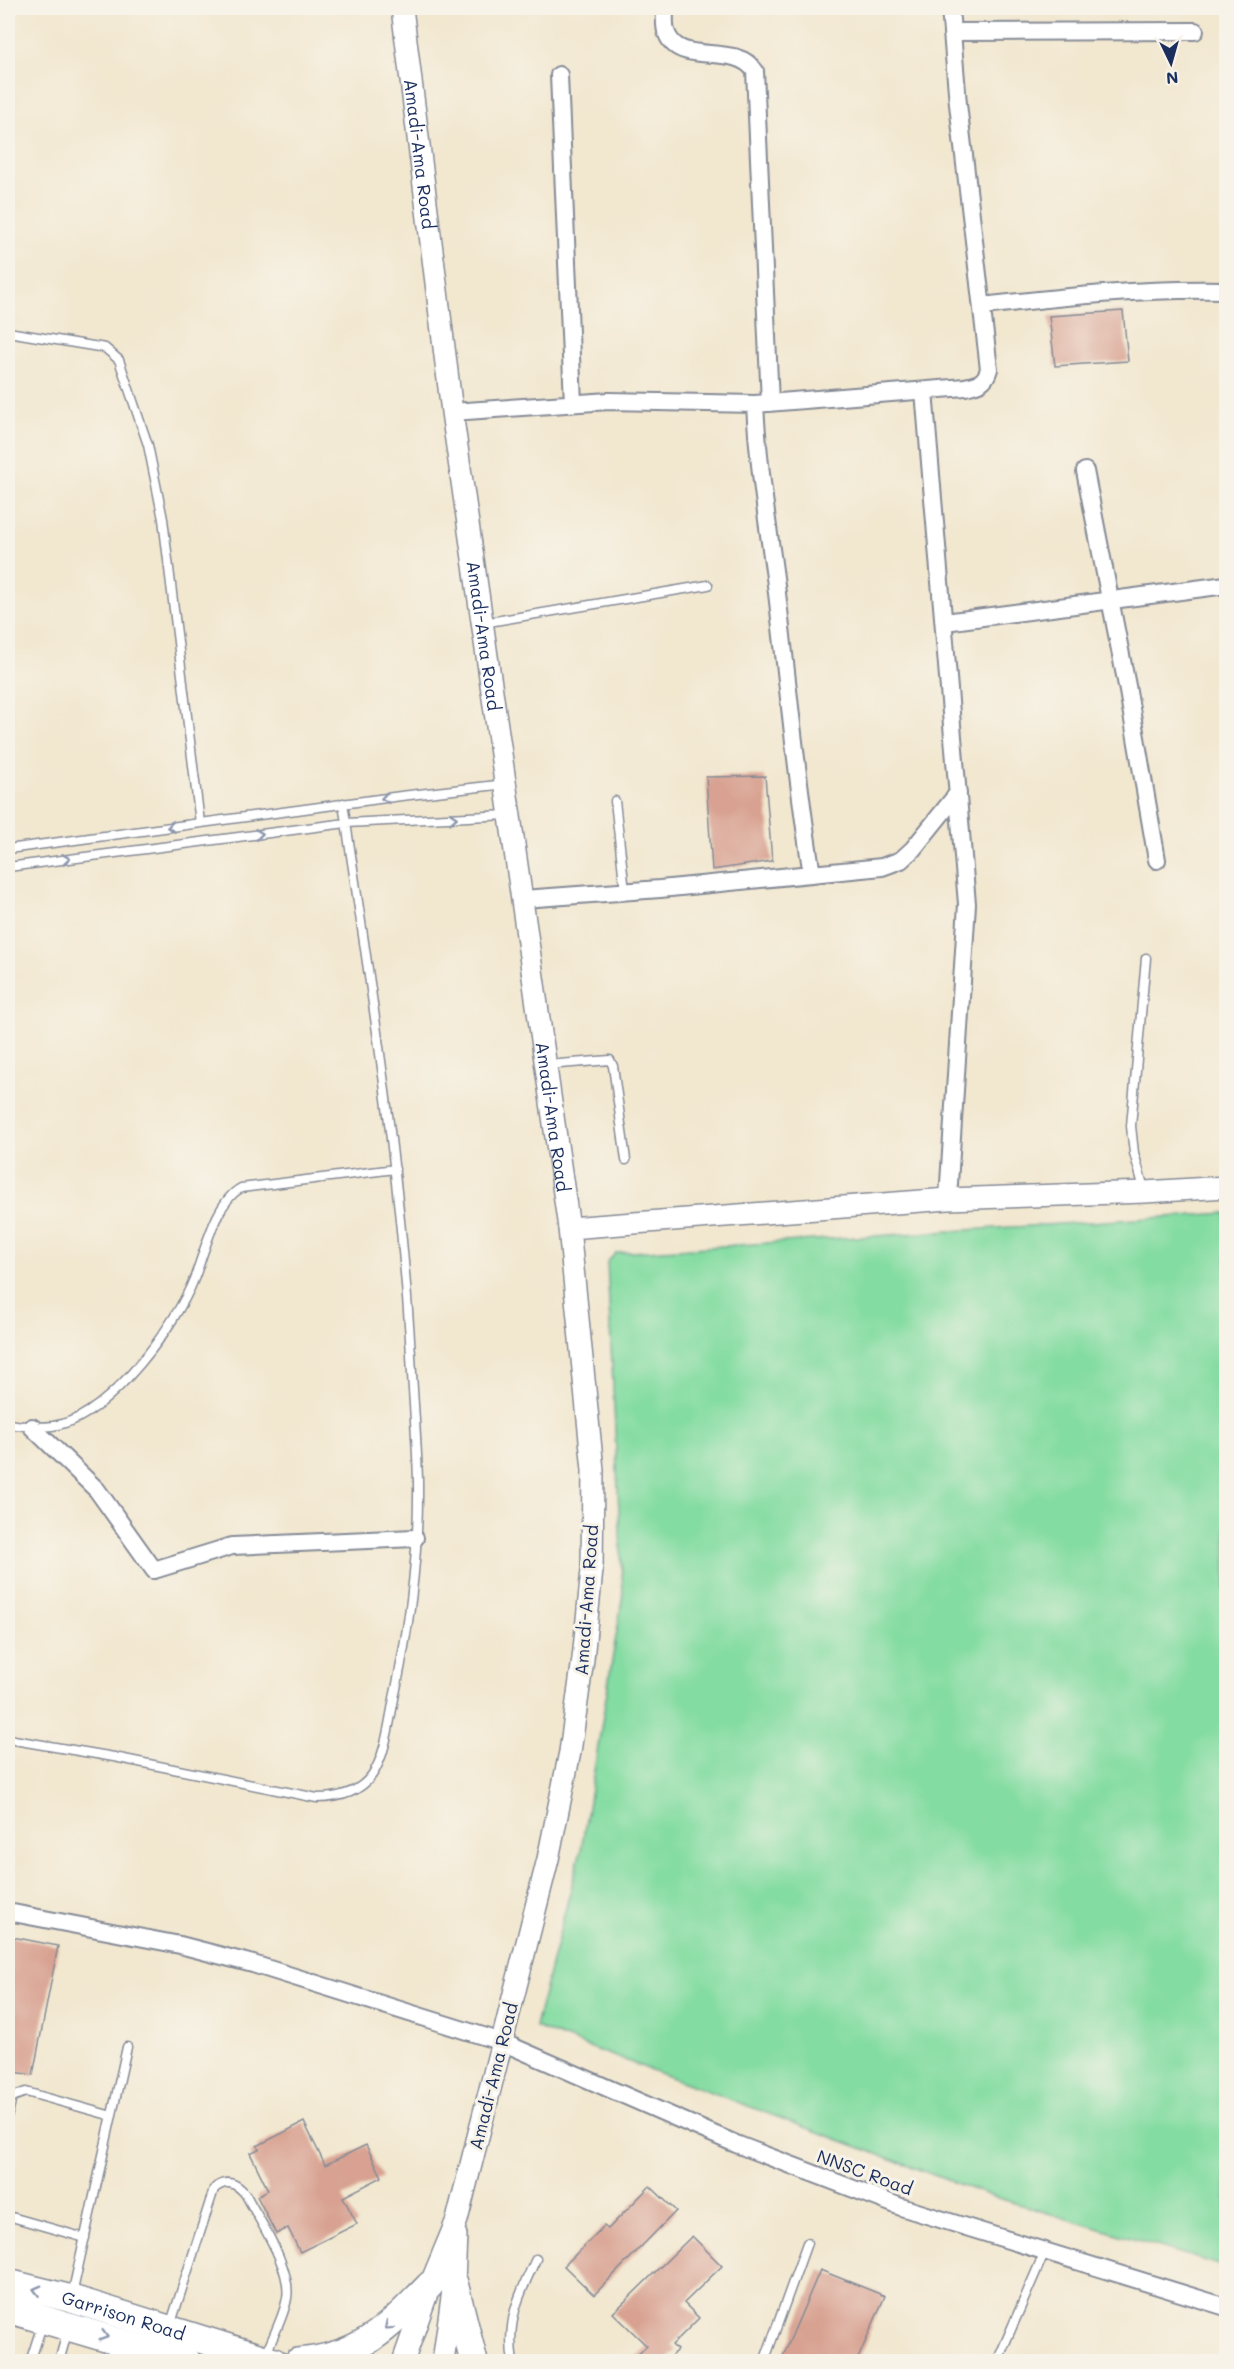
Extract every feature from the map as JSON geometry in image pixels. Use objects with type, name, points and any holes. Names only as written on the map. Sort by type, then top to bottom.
[{"type":"main road","name":"Garrison Road","points":[[8,2283],[72,2299],[269,2360]]},
{"type":"main road","points":[[298,2361],[346,2353],[377,2335],[442,2284],[474,2361]]},
{"type":"main road","name":"Garrison Road","points":[[8,2309],[188,2361]]},
{"type":"street","name":"Amadi-Ama Road","points":[[402,8],[452,412],[569,1228],[593,1470],[592,1570],[570,1752],[548,1859],[442,2284],[442,2361]]},
{"type":"street","points":[[665,8],[665,30],[676,47],[684,51],[737,57],[748,62],[755,71],[763,404],[757,449],[776,585],[801,807],[812,874]]},
{"type":"street","points":[[452,412],[609,401],[763,404],[965,387],[978,384],[986,378],[989,369],[950,8]]},
{"type":"street","points":[[952,32],[1195,31]]},
{"type":"street","points":[[559,75],[573,403]]},
{"type":"street","points":[[982,306],[1112,292],[1227,290]]},
{"type":"street","points":[[924,391],[968,904],[948,1199]]},
{"type":"street","points":[[1085,471],[1128,691],[1157,860]]},
{"type":"street","points":[[945,622],[1110,598],[1227,585]]},
{"type":"street","points":[[523,899],[882,867],[901,860],[913,849],[958,794]]},
{"type":"street","points":[[569,1228],[948,1199],[1145,1192],[1227,1186]]},
{"type":"street","points":[[32,1427],[97,1490],[154,1570],[232,1546],[415,1538]]},
{"type":"street","name":"NNSC Road","points":[[8,1912],[180,1945],[253,1964],[501,2042],[736,2145],[901,2207],[1227,2307]]},
{"type":"street","name":"Amadi-Ama Road","points":[[403,2361],[442,2284]]},
{"type":"lane","points":[[8,332],[105,348],[119,360],[148,445],[163,519],[200,823]]},
{"type":"lane","points":[[483,623],[708,585]]},
{"type":"lane","points":[[8,849],[506,784]]},
{"type":"lane","points":[[615,801],[625,891]]},
{"type":"lane","points":[[8,1739],[114,1757],[317,1798],[334,1798],[351,1793],[364,1784],[374,1773],[382,1751],[401,1662],[412,1585],[418,1483],[406,1270],[388,1104],[343,804]]},
{"type":"lane","points":[[8,867],[346,823],[511,815]]},
{"type":"lane","points":[[1145,1192],[1134,1153],[1131,1126],[1146,958]]},
{"type":"lane","points":[[547,1065],[610,1060],[613,1066],[626,1160]]},
{"type":"lane","points":[[8,1424],[32,1427],[62,1424],[91,1410],[135,1371],[168,1328],[193,1282],[222,1206],[231,1193],[241,1188],[395,1169]]},
{"type":"lane","points":[[72,2299],[127,2047]]},
{"type":"lane","points":[[8,2114],[12,2097],[26,2092],[112,2116]]},
{"type":"lane","points":[[169,2329],[214,2189],[218,2185],[232,2183],[239,2186],[246,2195],[284,2269],[287,2298],[269,2360]]},
{"type":"lane","points":[[8,2216],[85,2238]]},
{"type":"lane","points":[[764,2361],[807,2243]]},
{"type":"lane","points":[[997,2361],[1046,2250]]},
{"type":"lane","points":[[513,2361],[509,2342],[512,2318],[536,2259]]},
{"type":"lane","points":[[30,2361],[56,2322]]},
{"type":"lane","points":[[56,2322],[59,2361]]},
{"type":"green space","points":[[1226,1213],[1226,2267],[985,2194],[535,2027],[581,1850],[623,1594],[607,1262],[616,1253]]},
{"type":"building","points":[[1123,311],[1128,361],[1055,366],[1049,316]]},
{"type":"building","points":[[765,776],[772,861],[712,870],[706,777]]},
{"type":"building","points":[[8,1936],[58,1946],[33,2075],[8,2071]]},
{"type":"building","points":[[304,2122],[325,2165],[366,2145],[382,2177],[343,2197],[357,2224],[300,2252],[288,2228],[276,2234],[257,2196],[268,2190],[250,2153],[259,2149],[257,2146]]},
{"type":"building","points":[[650,2186],[676,2211],[594,2295],[564,2266],[604,2226],[608,2229]]},
{"type":"building","points":[[692,2236],[722,2266],[684,2303],[699,2318],[672,2345],[677,2350],[666,2361],[631,2361],[647,2346],[613,2313]]},
{"type":"building","points":[[820,2270],[885,2296],[857,2361],[781,2361]]}]
